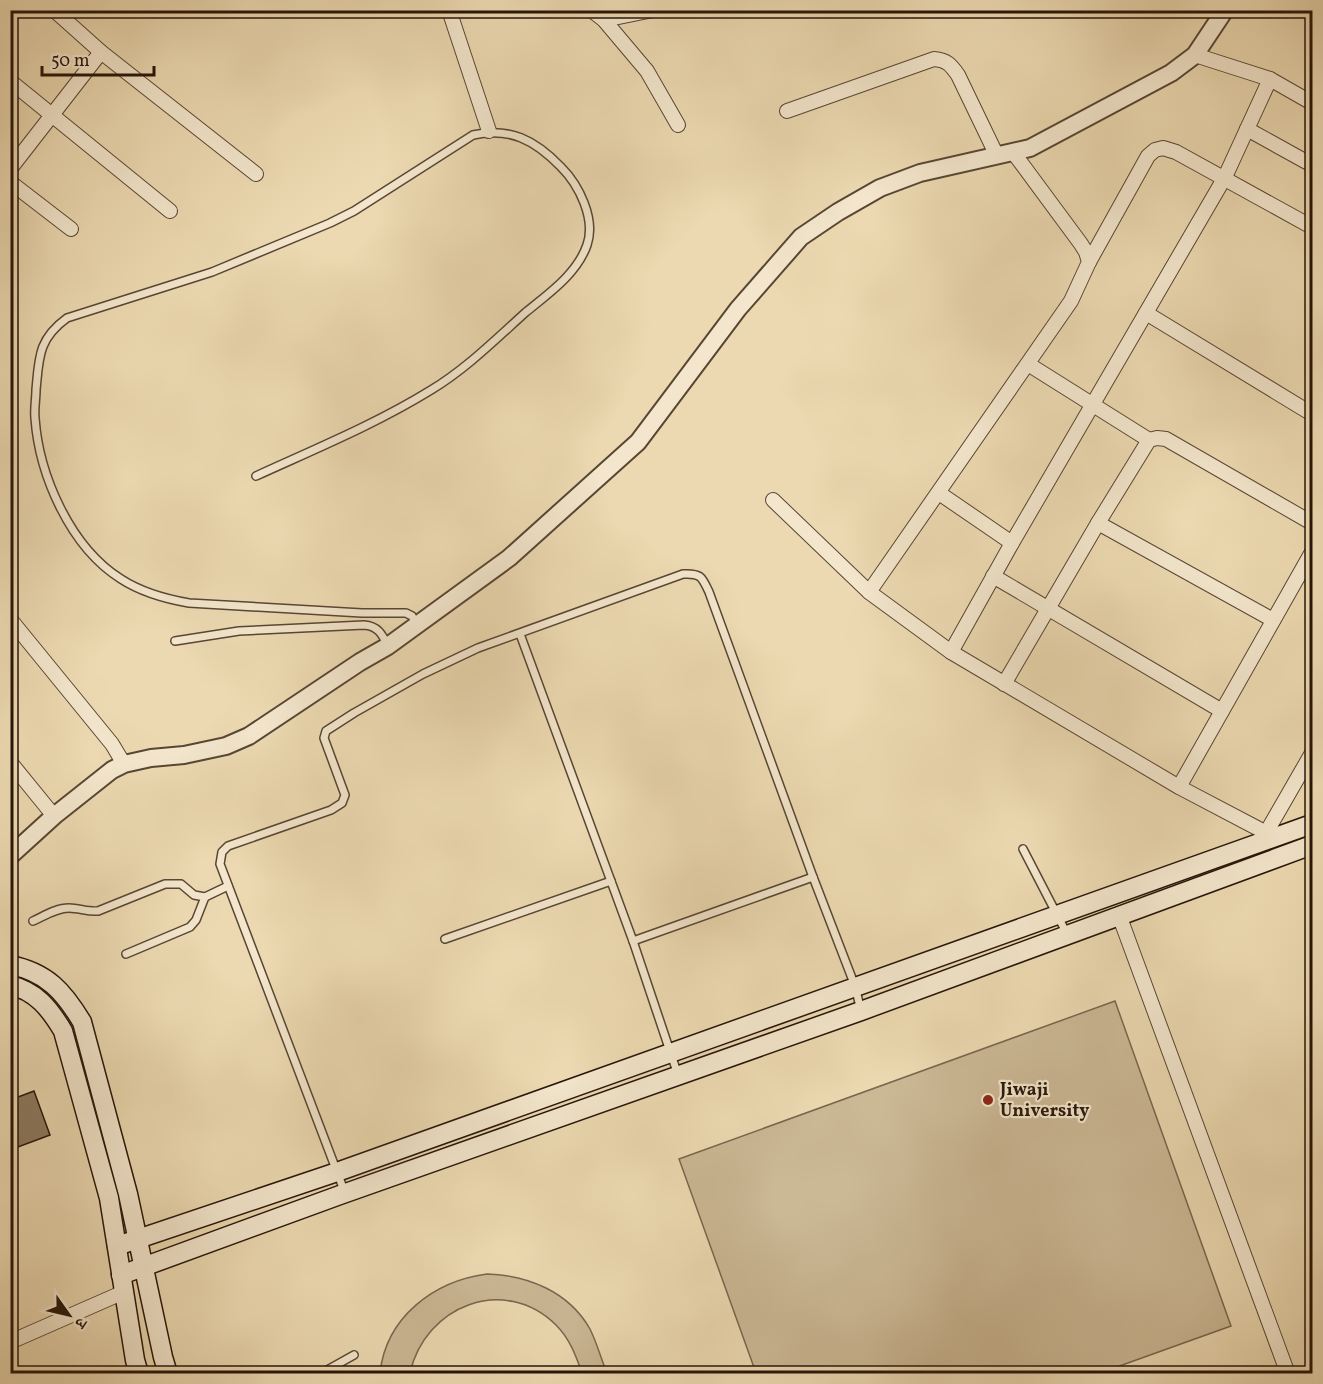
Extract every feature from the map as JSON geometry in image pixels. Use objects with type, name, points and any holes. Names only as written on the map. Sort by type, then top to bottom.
[{"type":"main road","points":[[117,1246],[337,1172],[1059,915],[1271,836],[1312,824]]},
{"type":"main road","points":[[123,1284],[143,1268],[345,1193],[861,1011],[1312,845]]},
{"type":"main road","points":[[10,964],[20,966],[45,978],[67,997],[82,1023],[128,1194],[168,1374]]},
{"type":"main road","points":[[10,985],[34,995],[51,1010],[63,1030],[109,1198],[139,1374]]},
{"type":"street","points":[[54,10],[101,52],[255,174]]},
{"type":"street","points":[[449,10],[489,131]]},
{"type":"street","points":[[591,10],[604,20],[647,71],[678,125]]},
{"type":"street","points":[[604,20],[653,10]]},
{"type":"street","points":[[10,856],[54,816],[112,770],[124,764],[151,758],[184,755],[226,746],[249,736],[387,646],[509,558],[638,442],[738,309],[801,237],[880,188],[920,172],[1030,148],[1171,73],[1195,55],[1225,10]]},
{"type":"street","points":[[10,169],[101,52]]},
{"type":"street","points":[[1195,55],[1270,79],[1312,103]]},
{"type":"street","points":[[787,111],[934,59],[944,60],[958,75],[1005,154],[1081,244],[1089,262]]},
{"type":"street","points":[[951,652],[1225,177],[1270,79]]},
{"type":"street","points":[[10,81],[170,211]]},
{"type":"street","points":[[1247,129],[1312,165]]},
{"type":"street","points":[[869,592],[1071,301],[1089,262],[1149,156],[1155,150],[1164,148],[1176,152],[1312,227]]},
{"type":"street","points":[[10,182],[71,229]]},
{"type":"street","points":[[1146,313],[1312,414]]},
{"type":"street","points":[[1028,364],[1149,440]]},
{"type":"street","points":[[1004,684],[1149,440],[1166,439],[1312,523]]},
{"type":"street","points":[[939,493],[1012,543]]},
{"type":"street","points":[[773,500],[869,592],[951,652],[1179,787],[1271,836],[1312,753]]},
{"type":"street","points":[[1098,523],[1273,620]]},
{"type":"street","points":[[1179,787],[1312,552]]},
{"type":"street","points":[[993,576],[1222,711]]},
{"type":"street","points":[[10,619],[112,744],[124,764]]},
{"type":"street","points":[[10,762],[54,816]]},
{"type":"street","points":[[1119,915],[1288,1374]]},
{"type":"street","points":[[10,1342],[123,1284]]},
{"type":"lane","points":[[256,476],[358,429],[432,390],[460,369],[574,269],[587,245],[589,213],[568,173],[552,157],[532,142],[508,133],[489,131],[473,135],[354,211],[330,223],[212,272],[67,318],[54,327],[41,349],[34,416],[38,447],[46,475],[70,527],[102,563],[120,579],[169,600],[362,614],[406,613],[412,616],[417,625]]},
{"type":"lane","points":[[345,1193],[220,864],[222,852],[228,846],[331,810],[342,803],[345,795],[324,738],[327,730],[354,713],[423,674],[478,648],[683,574],[694,573],[702,578],[709,592],[855,986],[861,1011]]},
{"type":"lane","points":[[175,641],[239,631],[364,625],[379,630],[387,646]]},
{"type":"lane","points":[[520,634],[633,942],[679,1076]]},
{"type":"lane","points":[[1023,849],[1067,934]]},
{"type":"lane","points":[[633,942],[813,877]]},
{"type":"lane","points":[[445,939],[611,881]]},
{"type":"lane","points":[[33,921],[59,909],[98,911],[165,884],[181,884],[194,895],[206,897],[228,886]]},
{"type":"lane","points":[[126,954],[190,927],[196,920],[206,897]]},
{"type":"lane","points":[[320,1374],[354,1355]]},
{"type":"shaded area","points":[[1115,1001],[1231,1326],[1100,1373],[756,1373],[679,1159]]},
{"type":"shaded area","points":[[487,1274],[532,1282],[546,1288],[571,1305],[590,1329],[607,1373],[582,1373],[565,1336],[556,1325],[535,1310],[513,1302],[491,1300],[469,1305],[449,1315],[432,1330],[418,1350],[410,1373],[380,1373],[384,1353],[392,1335],[416,1305],[449,1285]]},
{"type":"building","points":[[34,1091],[50,1135],[10,1150],[10,1100]]},
{"type":"place","name":"Jiwaji University","points":[[988,1100]]}]
